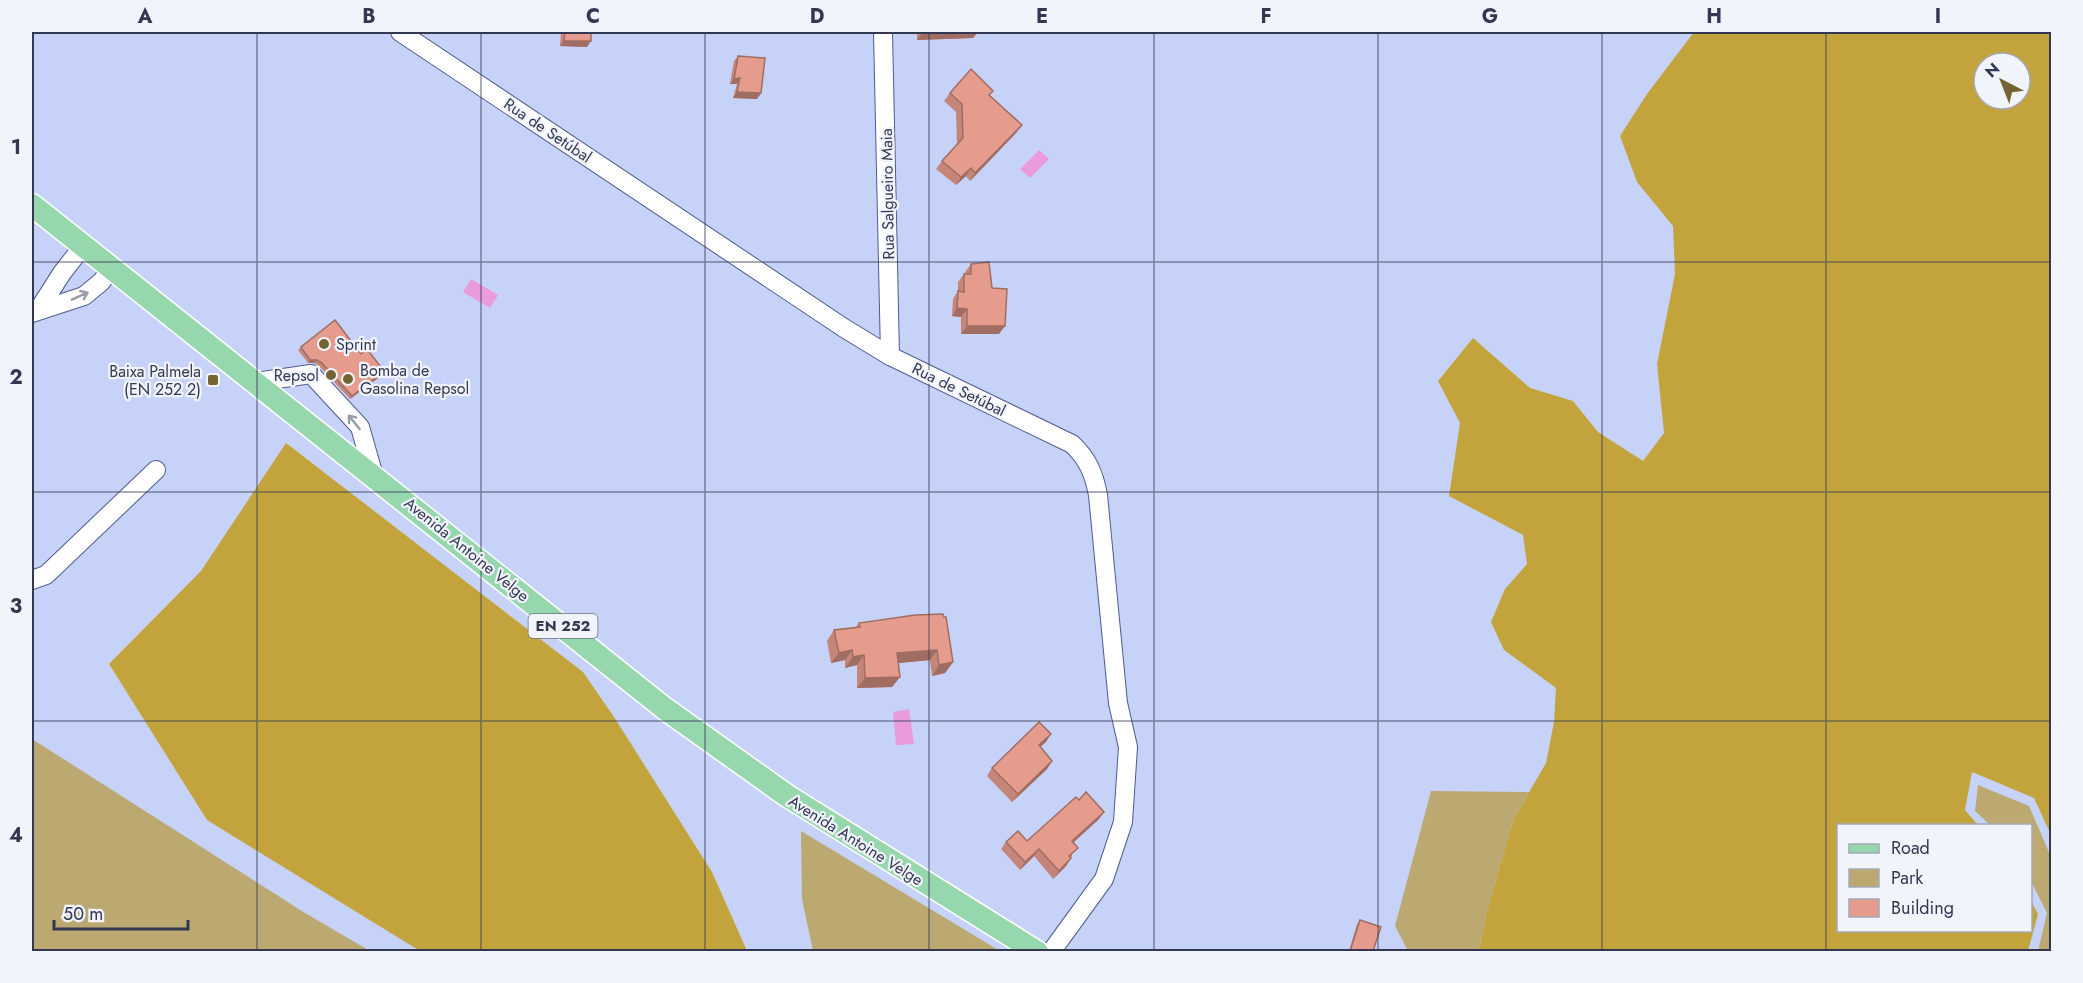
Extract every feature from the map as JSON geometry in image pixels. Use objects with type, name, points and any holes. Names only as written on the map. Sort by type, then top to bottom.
[{"type":"main road","name":"Avenida Antoine Velge","points":[[32,205],[664,708],[777,789],[1037,951]]},
{"type":"street","name":"Rua de Setúbal","points":[[400,32],[890,356],[1071,444],[1081,452],[1094,477],[1098,495],[1118,703],[1128,747],[1123,822],[1104,879],[1051,951]]},
{"type":"street","name":"Rua Salgueiro Maia","points":[[883,32],[890,356]]},
{"type":"street","points":[[35,311],[83,246]]},
{"type":"street","points":[[35,311],[84,296],[101,282],[112,268]]},
{"type":"street","points":[[256,382],[310,374],[360,427],[374,476]]},
{"type":"street","points":[[32,580],[46,575],[156,470]]},
{"type":"green space","points":[[32,739],[305,913],[370,951],[32,951]]},
{"type":"green space","points":[[1978,785],[2029,806],[2051,857],[2051,951],[2038,951],[2047,913],[2032,883],[2032,824],[1989,824],[1975,811]]},
{"type":"green space","points":[[1431,791],[1529,792],[1513,820],[1486,915],[1479,951],[1408,951],[1395,926]]},
{"type":"green space","points":[[801,831],[1000,951],[813,951],[802,899]]},
{"type":"shaded area","points":[[1694,32],[2051,32],[2051,835],[2034,798],[1972,772],[1965,810],[1977,824],[1837,824],[1837,932],[2032,932],[2032,903],[2038,914],[2028,951],[1479,951],[1486,915],[1513,820],[1546,763],[1554,722],[1556,688],[1504,650],[1491,622],[1505,589],[1527,564],[1523,535],[1449,496],[1460,423],[1438,381],[1473,338],[1530,388],[1573,401],[1598,432],[1643,461],[1664,433],[1657,364],[1675,274],[1673,226],[1637,182],[1620,136],[1647,94]]},
{"type":"shaded area","points":[[1039,150],[1049,159],[1030,178],[1020,169]]},
{"type":"shaded area","points":[[471,279],[498,295],[490,308],[463,292]]},
{"type":"shaded area","points":[[286,443],[583,672],[712,872],[747,951],[420,951],[207,820],[109,664],[201,571]]},
{"type":"shaded area","points":[[909,709],[914,744],[896,745],[893,712]]},
{"type":"building","points":[[565,32],[591,32],[591,41],[564,41]]},
{"type":"building","points":[[738,56],[765,58],[761,93],[737,92],[740,78],[734,79]]},
{"type":"building","points":[[971,69],[993,91],[989,95],[1022,125],[975,173],[971,168],[961,177],[942,161],[963,138],[962,104],[950,93]]},
{"type":"building","points":[[989,262],[992,288],[1007,289],[1005,326],[967,326],[967,309],[957,308],[958,291],[964,292],[964,274],[971,274],[971,264]]},
{"type":"building","points":[[335,320],[361,354],[367,349],[384,371],[352,396],[322,363],[310,360],[301,347]]},
{"type":"building","points":[[943,614],[946,617],[953,662],[939,665],[937,650],[897,653],[900,677],[865,678],[864,655],[853,657],[852,650],[839,653],[834,630],[860,627],[859,623],[915,615]]},
{"type":"building","points":[[1039,722],[1051,734],[1039,745],[1052,761],[1018,794],[992,768]]},
{"type":"building","points":[[1086,792],[1104,812],[1072,841],[1078,848],[1069,856],[1071,858],[1059,871],[1039,849],[1025,862],[1006,842],[1018,831],[1027,841],[1076,797],[1079,800]]},
{"type":"building","points":[[1360,920],[1381,927],[1373,951],[1350,951]]},
{"type":"place","name":"Sprint","points":[[324,344]]},
{"type":"place","name":"Repsol","points":[[331,375]]},
{"type":"place","name":"Bomba de Gasolina Repsol","points":[[348,379]]},
{"type":"place","name":"Baixa Palmela (EN 252 2)","points":[[213,380]]}]
